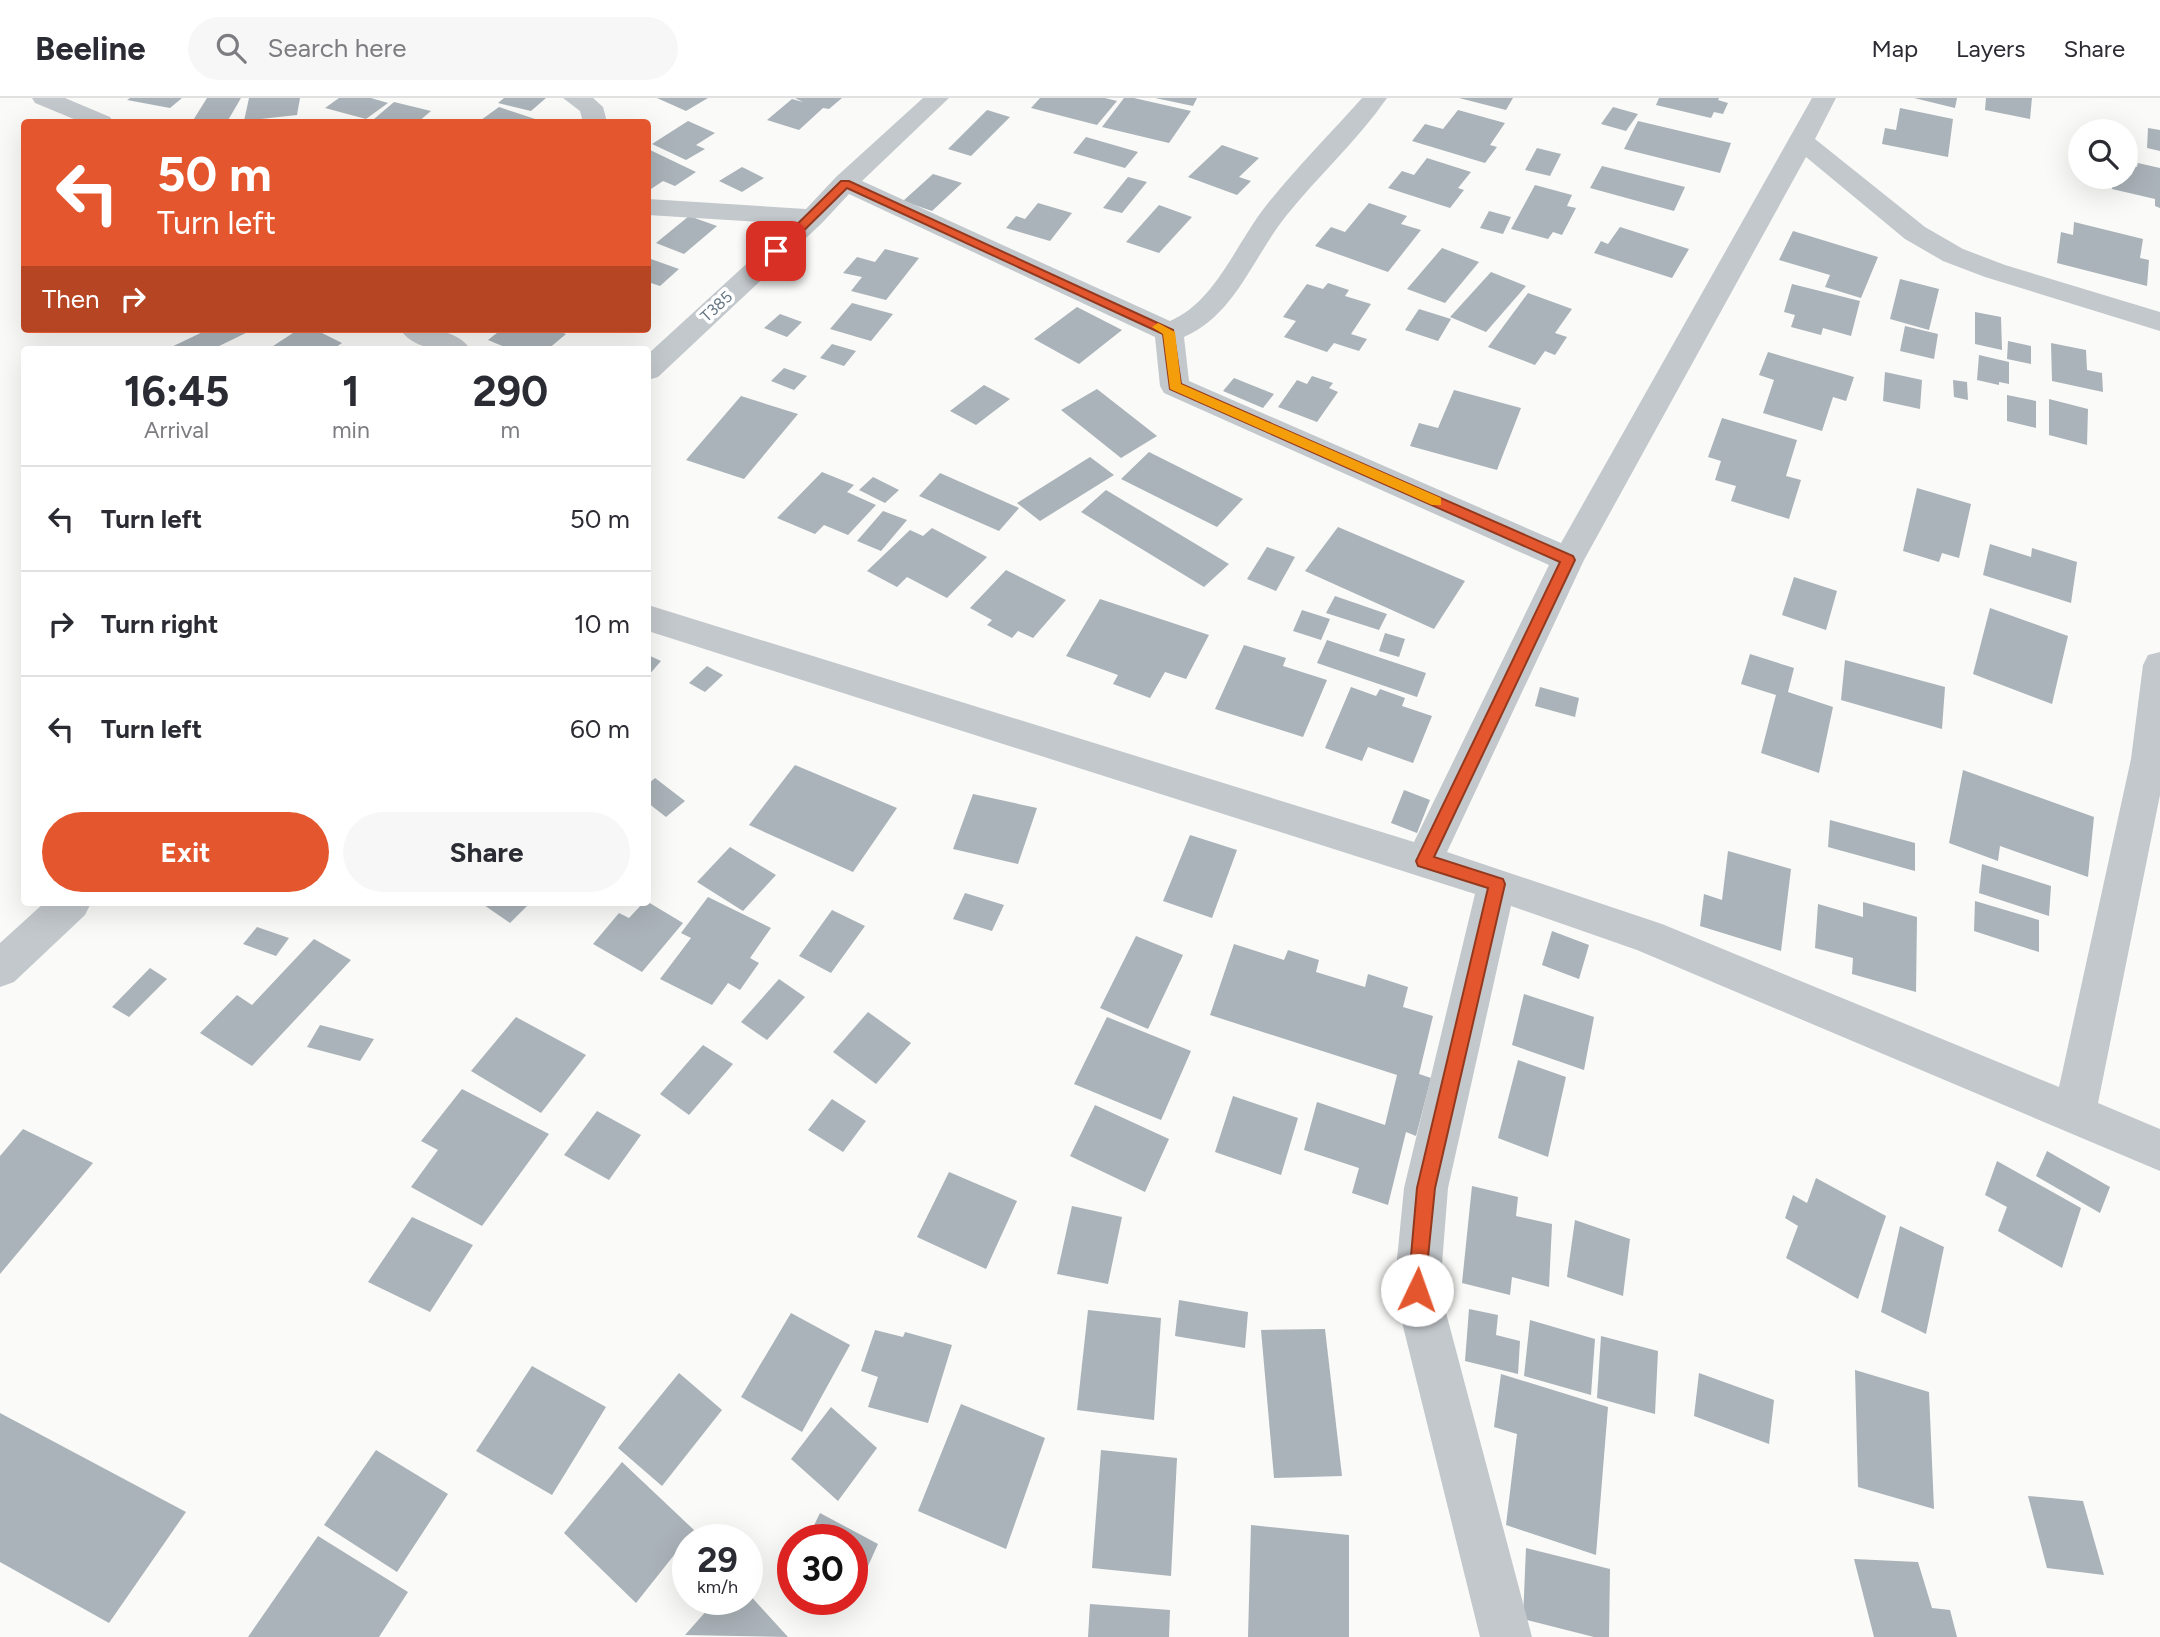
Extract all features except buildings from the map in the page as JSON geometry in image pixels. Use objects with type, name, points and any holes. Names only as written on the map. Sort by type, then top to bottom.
[{"type":"street","points":[[44,98],[94,119]]},
{"type":"street","points":[[575,98],[591,107],[594,119]]},
{"type":"street","name":"T385","points":[[651,367],[937,98]]},
{"type":"street","points":[[845,183],[1169,332],[1194,322],[1216,299],[1274,213],[1375,98]]},
{"type":"street","points":[[1424,861],[1568,560],[1824,98]]},
{"type":"street","points":[[1802,141],[1914,233],[1952,255],[2160,322]]},
{"type":"street","points":[[651,207],[813,217]]},
{"type":"street","points":[[1169,332],[1175,386],[1568,560]]},
{"type":"street","points":[[422,333],[448,346]]},
{"type":"street","points":[[651,619],[1497,884],[1648,936],[2160,1150]]},
{"type":"street","points":[[2074,1115],[2155,760],[2160,665]]},
{"type":"street","points":[[1497,884],[1426,1188],[1417,1290],[1506,1637]]},
{"type":"street","points":[[0,969],[68,906]]},
{"type":"slow traffic","points":[[1158,327],[1169,332],[1175,386],[1437,502]]},
{"type":"route","points":[[776,251],[845,183],[1169,332],[1175,386],[1568,560],[1424,861],[1497,884],[1426,1188],[1417,1290]]}]
